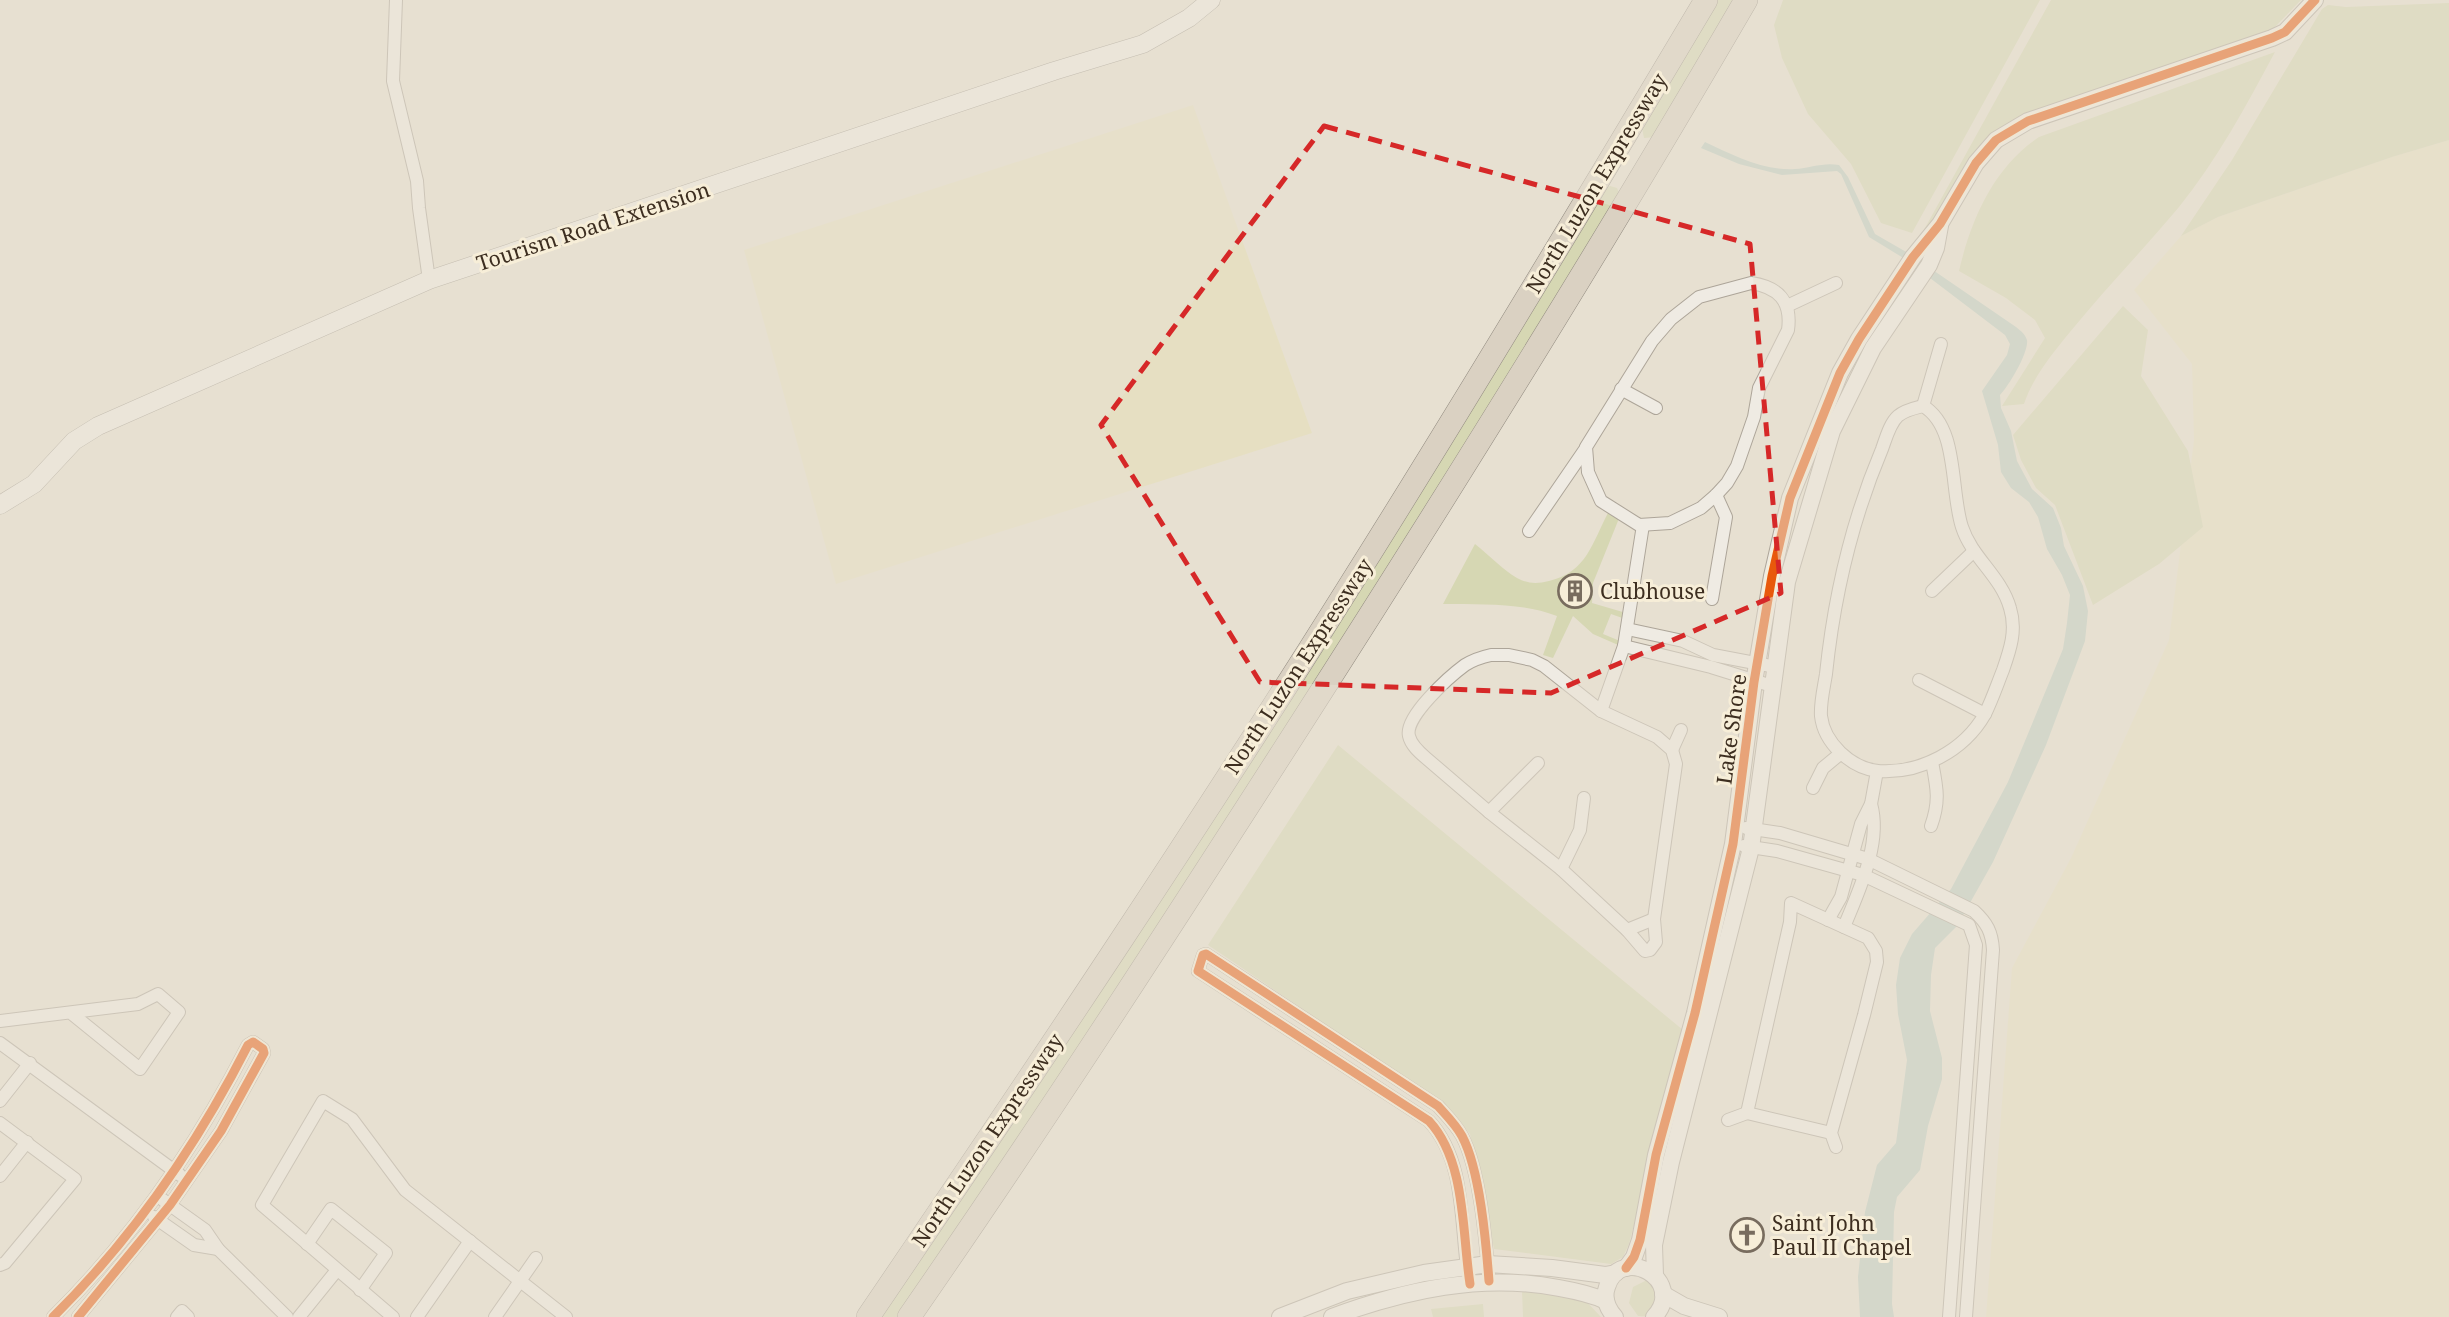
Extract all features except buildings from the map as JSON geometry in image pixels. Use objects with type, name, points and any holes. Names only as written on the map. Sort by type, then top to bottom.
[{"type":"highway","name":"North Luzon Expressway","points":[[868,1317],[1078,1005],[1340,602],[1516,317],[1706,0]]},
{"type":"highway","name":"North Luzon Expressway","points":[[909,1317],[1098,1036],[1363,627],[1746,0]]},
{"type":"highway","points":[[1709,63],[1758,0]]},
{"type":"main road","name":"Tourism Road Extension","points":[[0,505],[34,484],[74,441],[98,426],[429,280],[1054,71],[1143,44],[1189,18],[1211,0]]},
{"type":"street","points":[[396,0],[393,81],[417,181],[429,280]]},
{"type":"street","points":[[1940,224],[1976,163],[1996,140],[2013,128],[2256,45],[2285,32],[2315,0]]},
{"type":"street","name":"Lake Shore","points":[[1606,1301],[1608,1283],[1634,1256],[1640,1240],[1656,1155],[1695,1013],[1733,844],[1754,682],[1772,576],[1795,486],[1840,373],[1913,257],[1940,224]]},
{"type":"street","name":"Lake Shore","points":[[1655,1275],[1654,1245],[1671,1162],[1751,848],[1787,582],[1832,431],[1873,348],[1929,265],[1936,248],[1940,224]]},
{"type":"street","points":[[1529,531],[1586,447],[1652,341],[1671,319],[1699,298],[1751,283],[1773,289],[1787,306],[1788,330],[1759,388],[1754,417],[1737,466],[1727,483],[1701,508],[1670,523],[1643,525],[1633,522],[1601,501],[1588,472],[1586,447]]},
{"type":"street","points":[[1787,306],[1836,283]]},
{"type":"street","points":[[1923,406],[1941,344]]},
{"type":"street","points":[[1621,389],[1656,408]]},
{"type":"street","points":[[1923,406],[1934,412],[1941,424],[1951,458],[1962,528],[1974,551],[1995,576],[2011,610],[2012,643],[1985,714],[1961,743],[1932,762],[1877,771],[1840,754],[1826,731],[1821,716],[1828,655],[1840,580],[1864,493],[1891,426],[1898,416],[1923,406]]},
{"type":"street","points":[[1712,599],[1726,517],[1716,495]]},
{"type":"street","points":[[1601,711],[1624,646],[1643,525]]},
{"type":"street","points":[[1932,592],[1974,551]]},
{"type":"street","points":[[1627,629],[1683,641],[1711,661],[1754,682],[1772,687]]},
{"type":"street","points":[[1624,646],[1711,661],[1776,667]]},
{"type":"street","points":[[1509,654],[1544,666],[1601,711],[1657,737],[1672,750],[1676,764],[1654,919],[1656,942],[1650,950],[1645,951],[1627,930],[1561,869],[1416,749],[1409,737],[1413,717],[1449,679],[1477,659],[1491,655],[1509,654]]},
{"type":"street","points":[[1919,680],[1985,714]]},
{"type":"street","points":[[1672,750],[1681,730]]},
{"type":"street","points":[[1813,788],[1823,768],[1840,754]]},
{"type":"street","points":[[1931,826],[1938,808],[1932,762]]},
{"type":"street","points":[[1489,812],[1538,763]]},
{"type":"street","points":[[1844,927],[1863,875],[1875,829],[1871,804],[1877,771]]},
{"type":"street","points":[[1561,869],[1580,830],[1584,798]]},
{"type":"street","points":[[1828,920],[1841,897],[1864,816],[1871,804]]},
{"type":"street","points":[[1736,826],[1780,833],[1868,859],[1974,911],[1985,920],[1992,938],[1993,950],[1966,1317]]},
{"type":"street","points":[[1733,844],[1777,850],[1863,875],[1971,929],[1976,945],[1949,1317]]},
{"type":"street","points":[[1747,1113],[1790,922],[1791,902],[1868,938],[1876,951],[1877,962],[1830,1133],[1836,1147]]},
{"type":"street","points":[[1627,930],[1654,919]]},
{"type":"street","points":[[1971,929],[1985,920]]},
{"type":"street","points":[[1462,1276],[1456,1168],[1442,1135],[1430,1121],[1198,971],[1203,955],[1438,1106],[1463,1137],[1470,1158],[1477,1186],[1489,1272]]},
{"type":"street","points":[[0,1013],[0,1021],[71,1013],[138,1004],[158,994],[179,1012],[140,1069],[71,1013]]},
{"type":"street","points":[[0,1042],[187,1180]]},
{"type":"street","points":[[53,1317],[109,1258],[157,1196],[206,1122],[248,1045],[253,1042],[263,1049],[264,1054],[220,1130],[159,1220],[78,1317]]},
{"type":"street","points":[[0,1101],[30,1063]]},
{"type":"street","points":[[393,1317],[261,1205],[323,1101],[352,1119],[405,1190],[566,1317]]},
{"type":"street","points":[[1430,1121],[1438,1106]]},
{"type":"street","points":[[1728,1120],[1747,1113],[1830,1133]]},
{"type":"street","points":[[0,1123],[75,1180],[5,1263],[0,1265]]},
{"type":"street","points":[[0,1176],[27,1142]]},
{"type":"street","points":[[157,1196],[205,1230],[218,1249],[287,1317]]},
{"type":"street","points":[[307,1244],[331,1209],[386,1253],[360,1290]]},
{"type":"street","points":[[146,1211],[194,1245],[218,1249]]},
{"type":"street","points":[[180,1235],[192,1220]]},
{"type":"street","points":[[417,1317],[470,1241]]},
{"type":"street","points":[[495,1317],[536,1258]]},
{"type":"street","points":[[1332,1317],[1462,1276],[1552,1268],[1605,1275],[1642,1268],[1655,1275],[1663,1294],[1661,1316]]},
{"type":"street","points":[[299,1317],[337,1270]]},
{"type":"street","points":[[1489,1272],[1584,1292],[1606,1301],[1615,1317]]},
{"type":"street","points":[[1280,1317],[1305,1312],[1365,1287],[1424,1273],[1462,1276]]},
{"type":"street","points":[[1663,1294],[1684,1306],[1719,1317]]},
{"type":"street","points":[[177,1317],[182,1311],[188,1317]]},
{"type":"highlighted area","points":[[1324,126],[1750,244],[1781,593],[1551,693],[1260,682],[1101,425]]},
{"type":"shaded area","points":[[1193,105],[1312,433],[836,584],[744,250]]},
{"type":"shaded area","points":[[2449,140],[2449,1317],[1986,1317],[2012,968],[2071,858],[2169,640],[2194,440],[2192,364],[2134,290],[2181,236],[2218,217]]},
{"type":"shaded area","points":[[1705,142],[1748,161],[1771,167],[1795,169],[1839,165],[1848,177],[1875,234],[1908,253],[2024,334],[2027,340],[2025,352],[2013,377],[2000,395],[2001,408],[2011,431],[2017,461],[2032,489],[2053,508],[2061,528],[2064,546],[2083,586],[2088,611],[2085,641],[2046,745],[1993,862],[1957,926],[1935,948],[1930,1011],[1942,1058],[1942,1079],[1928,1126],[1920,1170],[1897,1197],[1894,1212],[1894,1317],[1860,1317],[1858,1277],[1865,1212],[1877,1165],[1896,1143],[1907,1060],[1898,1014],[1896,985],[1900,958],[1912,934],[1951,889],[2008,782],[2063,649],[2070,595],[2047,549],[2038,517],[2029,502],[2011,488],[2001,472],[1998,445],[1982,391],[2007,355],[2010,344],[2005,335],[1905,259],[1869,237],[1841,174],[1837,171],[1782,175],[1739,164],[1701,148]]},
{"type":"green space","points":[[1714,0],[1739,0],[1656,137],[1644,138],[1641,123]]},
{"type":"green space","points":[[1783,0],[2040,0],[1912,233],[1881,223],[1851,164],[1808,114],[1782,58],[1774,25]]},
{"type":"green space","points":[[2051,0],[2301,0],[2273,29],[2008,128],[1920,237]]},
{"type":"green space","points":[[2449,3],[2449,140],[2218,217],[2181,236],[2232,160],[2322,9],[2328,5],[2346,7]]},
{"type":"green space","points":[[2275,52],[2230,132],[2193,189],[2056,349],[2038,375],[2024,404],[2002,406],[2045,338],[2035,320],[2006,298],[1959,271],[1978,214],[2009,163],[2039,137]]},
{"type":"green space","points":[[1610,186],[1617,188],[1620,195],[1265,768],[900,1317],[874,1317],[1604,189]]},
{"type":"green space","points":[[2123,306],[2148,330],[2141,376],[2188,451],[2203,527],[2159,564],[2093,605],[2055,505],[2036,488],[2021,460],[2013,435]]},
{"type":"green space","points":[[1609,511],[1620,516],[1593,583],[1592,603],[1633,615],[1628,620],[1611,614],[1603,634],[1620,641],[1625,648],[1593,634],[1573,616],[1553,658],[1543,655],[1557,616],[1515,606],[1443,604],[1475,544],[1517,578],[1533,583],[1549,581],[1572,571],[1587,555]]},
{"type":"green space","points":[[1338,745],[1683,1030],[1629,1244],[1623,1257],[1611,1264],[1494,1249],[1470,1134],[1449,1108],[1208,945]]},
{"type":"green space","points":[[1647,1280],[1658,1283],[1656,1317],[1638,1316],[1629,1303],[1633,1287]]},
{"type":"green space","points":[[1522,1291],[1554,1291],[1583,1298],[1601,1317],[1523,1317]]},
{"type":"green space","points":[[1483,1304],[1484,1317],[1433,1317],[1431,1309]]},
{"type":"cycle path","points":[[1626,1268],[1634,1257],[1640,1240],[1656,1155],[1695,1013],[1733,844],[1754,682],[1772,576],[1790,498],[1840,373],[1913,257],[1940,224],[1976,163],[1996,140],[2028,121],[2272,38],[2285,32],[2315,0]]},
{"type":"cycle path","points":[[1470,1284],[1456,1176],[1441,1137],[1429,1121],[1198,971],[1203,955],[1206,954],[1438,1106],[1448,1117],[1462,1136],[1473,1168],[1481,1207],[1489,1281]]},
{"type":"cycle path","points":[[53,1317],[110,1255],[161,1189],[207,1119],[248,1045],[253,1042],[263,1049],[264,1053],[221,1131],[170,1205],[78,1317]]},
{"type":"place","name":"Clubhouse","points":[[1575,591]]},
{"type":"place","name":"Saint John Paul II Chapel","points":[[1747,1235]]}]
